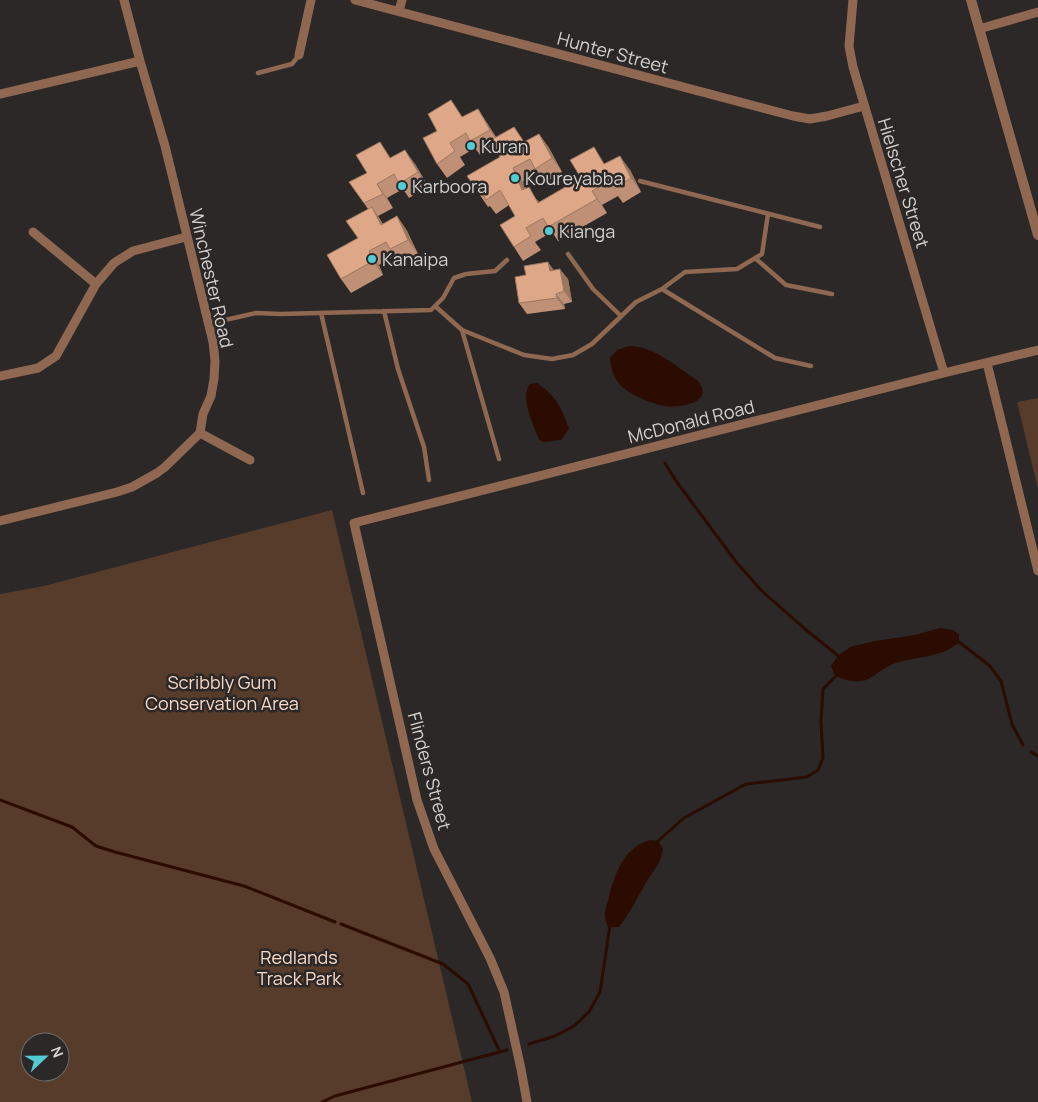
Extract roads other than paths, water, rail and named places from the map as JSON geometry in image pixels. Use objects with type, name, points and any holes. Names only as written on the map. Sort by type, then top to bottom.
[{"type":"street","name":"Winchester Road","points":[[124,0],[165,146],[213,342],[214,379],[211,396],[203,414],[200,433]]},
{"type":"street","points":[[299,55],[311,0]]},
{"type":"street","name":"Hunter Street","points":[[355,0],[793,116],[810,118],[827,116],[864,106]]},
{"type":"street","points":[[399,12],[402,0]]},
{"type":"street","name":"Hielscher Street","points":[[853,0],[849,46],[853,67],[944,373]]},
{"type":"street","points":[[971,0],[1038,235]]},
{"type":"street","points":[[979,29],[1038,12]]},
{"type":"street","points":[[0,94],[140,61]]},
{"type":"street","points":[[33,232],[96,284]]},
{"type":"street","points":[[0,376],[38,368],[56,356],[96,284],[114,263],[134,251],[186,237]]},
{"type":"street","name":"McDonald Road","points":[[354,523],[1037,351]]},
{"type":"street","points":[[987,363],[1038,571]]},
{"type":"street","points":[[0,521],[132,487],[150,478],[165,467],[200,433],[250,460]]},
{"type":"street","name":"Flinders Street","points":[[354,523],[417,800],[434,849],[490,958],[504,992],[527,1102]]},
{"type":"lane","points":[[258,73],[292,64],[299,55]]},
{"type":"lane","points":[[640,181],[820,227]]},
{"type":"lane","points":[[435,306],[462,330],[524,355],[552,359],[574,355],[592,344],[636,302],[662,289],[685,272],[737,268],[762,254],[768,214]]},
{"type":"lane","points":[[568,254],[593,289],[621,316]]},
{"type":"lane","points":[[755,258],[786,285],[832,294]]},
{"type":"lane","points":[[208,324],[256,313],[431,310],[443,298],[454,278],[482,271],[495,271],[507,260]]},
{"type":"lane","points":[[662,289],[775,358],[811,366]]},
{"type":"lane","points":[[384,311],[398,369],[424,447],[428,480]]},
{"type":"lane","points":[[321,313],[363,493]]},
{"type":"lane","points":[[462,330],[500,460]]},
{"type":"waterway","points":[[665,463],[676,481],[737,563],[762,591],[841,658]]},
{"type":"waterway","points":[[956,643],[959,642],[990,666],[1001,681],[1012,724],[1023,745]]},
{"type":"waterway","points":[[656,844],[684,818],[746,784],[807,777],[818,770],[823,758],[821,721],[823,689],[838,674]]},
{"type":"waterway","points":[[1031,752],[1038,756]]},
{"type":"waterway","points":[[0,800],[72,827],[96,846],[244,886],[335,922]]},
{"type":"waterway","points":[[341,924],[443,964],[468,984],[500,1052]]},
{"type":"waterway","points":[[529,1044],[555,1036],[574,1026],[589,1012],[600,992],[610,925]]},
{"type":"waterway","points":[[322,1102],[335,1096],[507,1050]]},
{"type":"place","name":"Kuran","points":[[471,146]]},
{"type":"place","name":"Koureyabba","points":[[515,178]]},
{"type":"place","name":"Karboora","points":[[402,186]]},
{"type":"place","name":"Kianga","points":[[549,231]]},
{"type":"place","name":"Kanaipa","points":[[372,259]]},
{"type":"park label","name":"Scribbly Gum Conservation Area","points":[[222,692]]},
{"type":"park label","name":"Redlands Track Park","points":[[299,968]]}]
